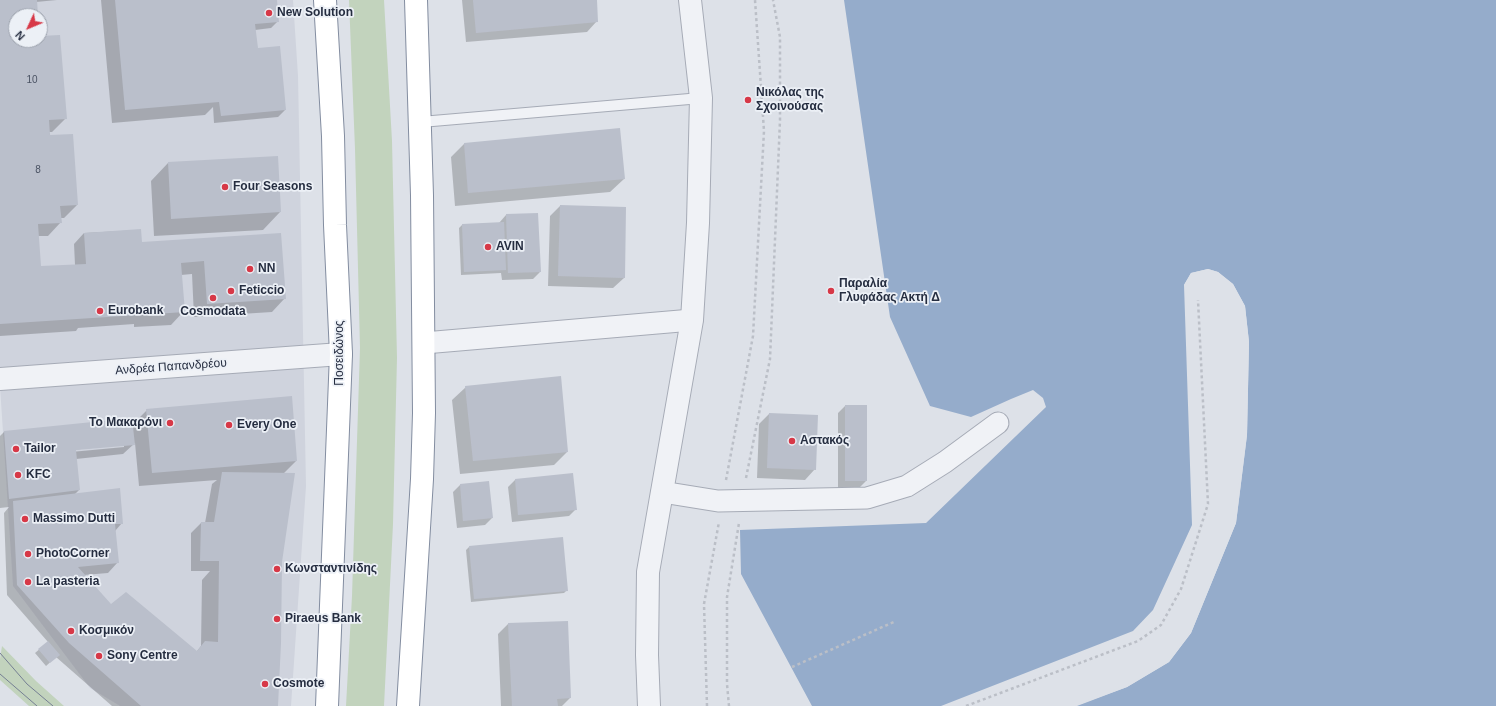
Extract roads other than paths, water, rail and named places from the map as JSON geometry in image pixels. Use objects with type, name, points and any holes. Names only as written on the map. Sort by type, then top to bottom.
[{"type":"highway","name":"Ποσειδώνος","points":[[326,0],[342,354],[327,706]]},
{"type":"highway","points":[[408,706],[422,479],[424,342],[421,122],[416,0]]},
{"type":"street","points":[[650,706],[648,655],[648,572],[692,320],[698,223],[701,98],[690,0]]},
{"type":"street","points":[[424,342],[692,320]]},
{"type":"street","name":"Ανδρέα Παπανδρέου","points":[[0,379],[342,354]]},
{"type":"street","points":[[662,492],[732,501],[867,498],[908,486],[945,462],[998,423]]},
{"type":"lane","points":[[421,122],[701,98]]},
{"type":"water","points":[[844,0],[1496,0],[1496,706],[1077,706],[1127,687],[1169,662],[1191,633],[1236,523],[1247,435],[1249,342],[1245,306],[1233,284],[1218,272],[1208,269],[1191,273],[1184,285],[1192,525],[1153,610],[1133,631],[941,706],[812,706],[741,574],[740,530],[926,523],[1046,407],[1043,398],[1033,390],[971,417],[930,406],[890,317]]},
{"type":"tram line","points":[[0,653],[27,684],[53,706]]},
{"type":"tram line","points":[[0,674],[37,706]]},
{"type":"place","name":"New Solution","points":[[269,13]]},
{"type":"place","name":"Νικόλας της Σχοινούσας","points":[[748,100]]},
{"type":"place","name":"Four Seasons","points":[[225,187]]},
{"type":"place","name":"AVIN","points":[[488,247]]},
{"type":"place","name":"NN","points":[[250,269]]},
{"type":"place","name":"Feticcio","points":[[231,291]]},
{"type":"place","name":"Παραλία Γλυφάδας Ακτή Δ","points":[[831,291]]},
{"type":"place","name":"Cosmodata","points":[[213,298]]},
{"type":"place","name":"Eurobank","points":[[100,311]]},
{"type":"place","name":"Το Μακαρόνι","points":[[170,423]]},
{"type":"place","name":"Every One","points":[[229,425]]},
{"type":"place","name":"Αστακός","points":[[792,441]]},
{"type":"place","name":"Tailor","points":[[16,449]]},
{"type":"place","name":"KFC","points":[[18,475]]},
{"type":"place","name":"Massimo Dutti","points":[[25,519]]},
{"type":"place","name":"PhotoCorner","points":[[28,554]]},
{"type":"place","name":"Κωνσταντινίδης","points":[[277,569]]},
{"type":"place","name":"La pasteria","points":[[28,582]]},
{"type":"place","name":"Piraeus Bank","points":[[277,619]]},
{"type":"place","name":"Κοσμικόν","points":[[71,631]]},
{"type":"place","name":"Sony Centre","points":[[99,656]]},
{"type":"place","name":"Cosmote","points":[[265,684]]}]
